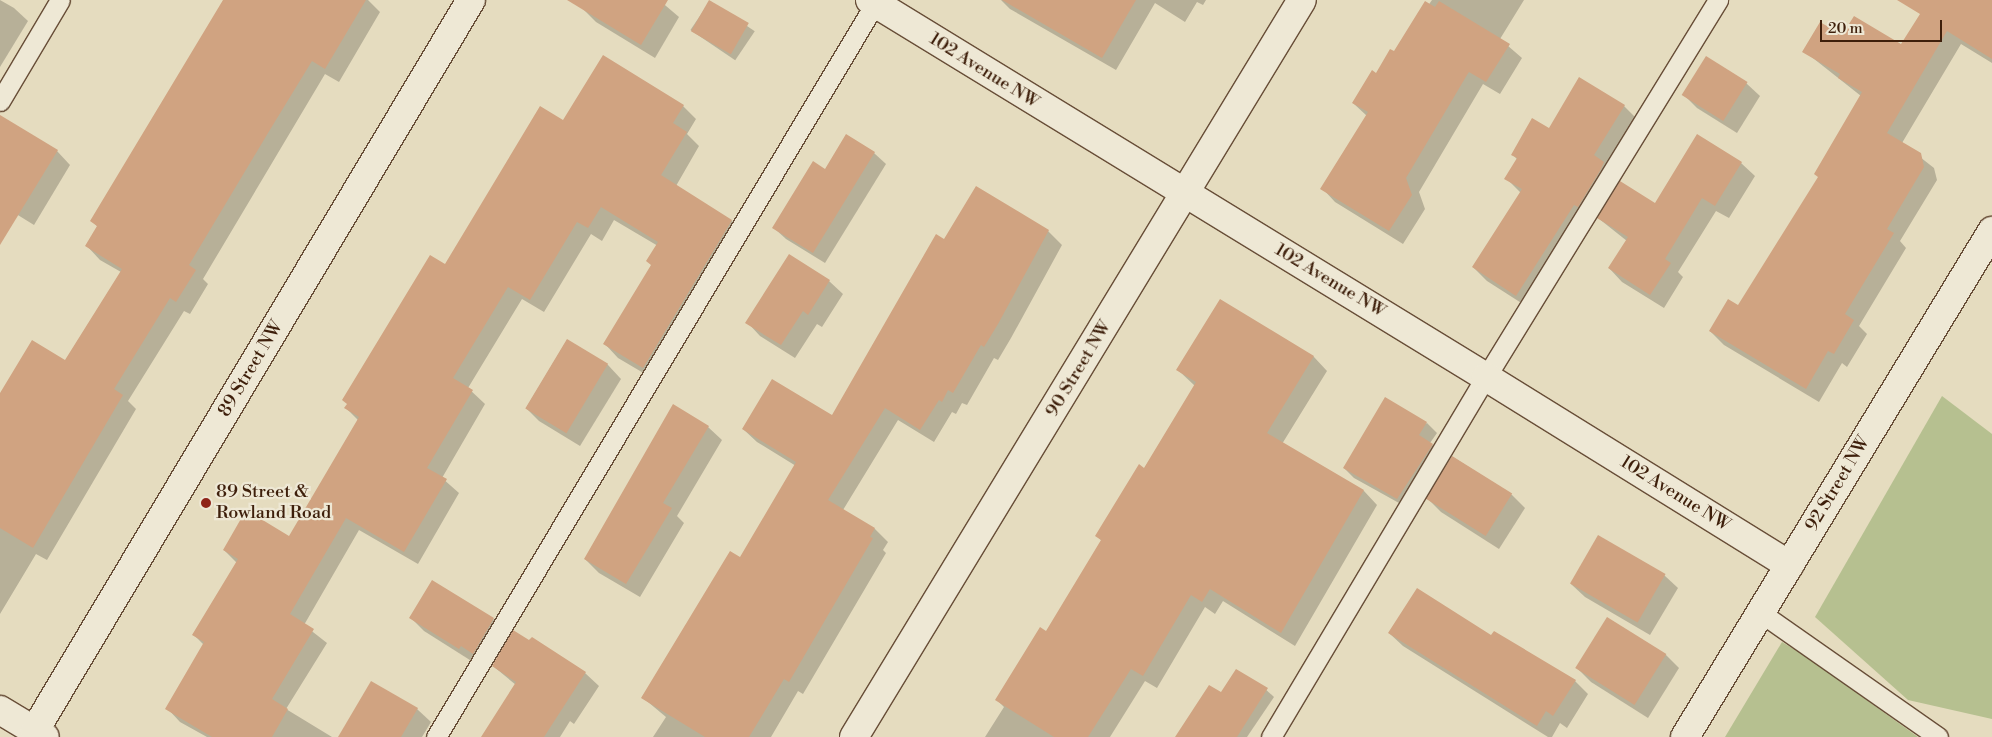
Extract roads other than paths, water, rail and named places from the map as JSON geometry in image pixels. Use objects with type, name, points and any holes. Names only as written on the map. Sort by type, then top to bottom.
[{"type":"street","name":"89 Street NW","points":[[37,735],[471,0]]},
{"type":"street","name":"90 Street NW","points":[[854,737],[1302,0]]},
{"type":"street","name":"102 Avenue NW","points":[[874,1],[1486,376],[1789,565]]},
{"type":"street","name":"92 Street NW","points":[[1685,737],[1992,230]]},
{"type":"street","points":[[0,710],[37,735]]},
{"type":"lane","points":[[0,101],[60,0]]},
{"type":"lane","points":[[1271,737],[1486,376],[1718,0]]},
{"type":"lane","points":[[436,737],[874,1]]},
{"type":"lane","points":[[1761,612],[1938,737]]},
{"type":"place","name":"89 Street & Rowland Road","points":[[206,503]]}]
